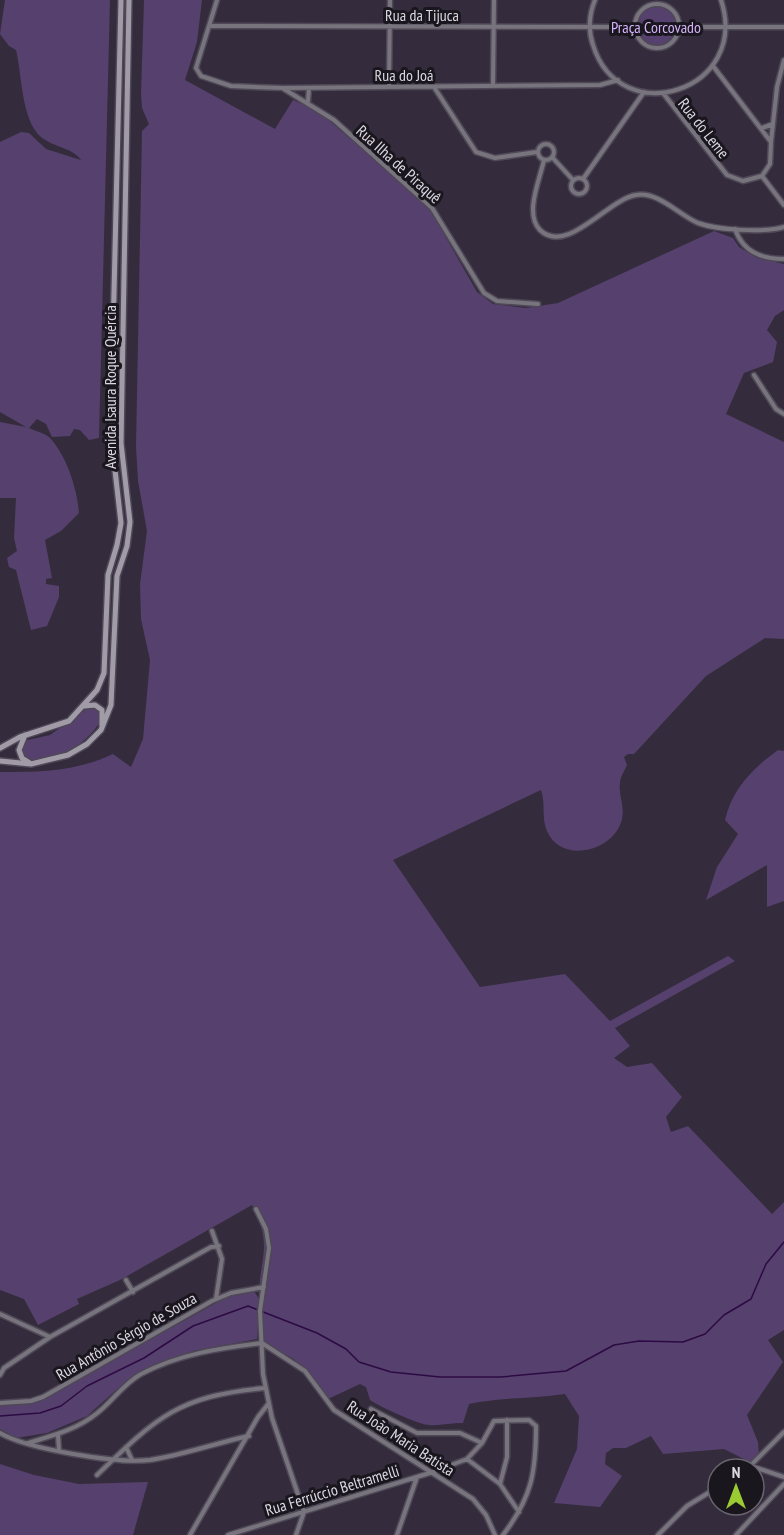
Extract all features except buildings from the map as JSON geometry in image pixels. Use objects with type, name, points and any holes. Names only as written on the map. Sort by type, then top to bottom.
[{"type":"main road","name":"Avenida Isaura Roque Quércia","points":[[0,748],[25,735],[69,721],[97,690],[104,673],[108,575],[121,523],[112,444],[112,376],[121,0]]},
{"type":"main road","name":"Avenida Isaura Roque Quércia","points":[[101,730],[109,714],[112,696],[117,576],[127,546],[130,522],[121,443],[129,0]]},
{"type":"main road","points":[[0,761],[31,764],[68,755],[87,744],[101,730],[102,710],[95,705],[84,706]]},
{"type":"main road","points":[[25,735],[19,747],[20,755],[31,764]]},
{"type":"street","points":[[210,26],[217,0]]},
{"type":"street","points":[[389,87],[390,0]]},
{"type":"street","points":[[493,86],[494,0]]},
{"type":"street","points":[[595,0],[590,27],[595,52],[602,64],[618,80],[644,92],[663,93],[692,85],[713,66],[723,46],[726,28],[721,0]]},
{"type":"street","points":[[656,4],[663,5],[675,13],[679,27],[678,34],[668,46],[654,49],[641,42],[634,27],[637,15],[642,9],[656,4]]},
{"type":"street","name":"Rua da Tijuca","points":[[210,26],[634,27]]},
{"type":"street","name":"Rua do Joá","points":[[210,26],[196,68],[201,76],[231,86],[309,88],[600,85],[618,80]]},
{"type":"street","points":[[679,27],[784,27]]},
{"type":"street","points":[[784,60],[779,74],[770,164],[762,176],[784,205]]},
{"type":"street","points":[[713,66],[771,142]]},
{"type":"street","points":[[434,87],[476,152],[495,158],[537,152]]},
{"type":"street","name":"Rua Ilha de Piraquê","points":[[283,88],[308,101],[334,120],[432,208],[484,294],[497,301],[538,304]]},
{"type":"street","points":[[308,101],[309,88]]},
{"type":"street","points":[[573,180],[583,178],[644,92]]},
{"type":"street","name":"Rua do Leme","points":[[663,93],[727,175],[743,181],[762,176]]},
{"type":"street","points":[[762,128],[773,124]]},
{"type":"street","points":[[537,152],[541,145],[550,145],[554,152],[552,157]]},
{"type":"street","points":[[537,152],[544,160]]},
{"type":"street","points":[[552,157],[573,180],[572,190],[579,194],[587,188],[583,178]]},
{"type":"street","points":[[544,160],[552,157]]},
{"type":"street","points":[[544,160],[532,213],[540,230],[558,238],[570,235],[624,198],[638,194],[660,200],[698,223],[735,229],[784,227]]},
{"type":"street","points":[[735,229],[745,247],[769,259],[784,259]]},
{"type":"street","points":[[754,375],[776,409],[784,414]]},
{"type":"street","points":[[256,1209],[267,1229],[269,1248],[260,1311],[265,1388],[272,1418],[304,1512],[296,1535]]},
{"type":"street","points":[[212,1231],[219,1245],[222,1259],[216,1299]]},
{"type":"street","points":[[0,1375],[4,1368],[50,1337],[211,1247],[219,1245]]},
{"type":"street","points":[[126,1280],[133,1292]]},
{"type":"street","name":"Rua Antônio Sérgio de Souza","points":[[0,1403],[31,1401],[43,1397],[216,1299],[231,1293],[264,1287]]},
{"type":"street","points":[[0,1314],[50,1337]]},
{"type":"street","points":[[0,1320],[6,1316]]},
{"type":"street","points":[[37,1330],[43,1342]]},
{"type":"street","points":[[28,1443],[58,1434],[96,1414],[125,1385],[140,1375],[193,1354],[262,1343]]},
{"type":"street","name":"Rua João Maria Batista","points":[[262,1343],[305,1371],[334,1410],[473,1499],[486,1515],[495,1535]]},
{"type":"street","points":[[97,1475],[150,1425],[186,1404],[212,1394],[265,1388]]},
{"type":"street","points":[[190,1535],[268,1403]]},
{"type":"street","points":[[371,1409],[417,1432],[460,1433],[482,1443]]},
{"type":"street","points":[[258,1417],[272,1418]]},
{"type":"street","points":[[500,1484],[507,1457],[507,1419],[529,1420],[536,1426],[535,1469],[528,1495],[503,1535]]},
{"type":"street","name":"Rua Ferrúccio Beltramelli","points":[[228,1535],[433,1472],[467,1459],[482,1443],[494,1421],[507,1419]]},
{"type":"street","points":[[0,1432],[28,1443],[59,1450],[133,1461],[150,1460],[249,1436]]},
{"type":"street","points":[[760,1457],[784,1432]]},
{"type":"street","points":[[58,1434],[59,1450]]},
{"type":"street","points":[[232,1440],[241,1450]]},
{"type":"street","points":[[126,1447],[133,1461]]},
{"type":"street","points":[[467,1459],[500,1484],[519,1512]]},
{"type":"street","points":[[766,1472],[784,1477]]},
{"type":"street","points":[[397,1535],[417,1477]]},
{"type":"street","points":[[736,1535],[784,1484]]},
{"type":"street","points":[[658,1535],[687,1506],[706,1494]]},
{"type":"green space","points":[[5,0],[110,0],[99,438],[89,440],[80,430],[74,429],[70,436],[52,437],[46,424],[37,419],[29,428],[48,436],[61,454],[73,483],[79,513],[61,531],[45,540],[52,578],[46,579],[46,584],[59,586],[59,597],[47,626],[31,630],[16,570],[9,567],[7,558],[17,551],[14,538],[16,498],[0,498],[0,422],[26,427],[0,412],[0,142],[21,132],[29,133],[46,149],[81,160],[73,153],[41,137],[34,129],[23,96],[16,50],[9,46],[0,34]]},
{"type":"green space","points":[[144,0],[202,0],[197,42],[185,80],[275,129],[293,100],[318,111],[428,206],[477,292],[493,304],[526,308],[558,303],[714,231],[733,238],[739,247],[757,258],[784,264],[784,310],[775,316],[767,330],[777,342],[773,362],[744,373],[726,414],[784,442],[784,639],[765,638],[706,676],[634,754],[624,757],[627,765],[620,787],[622,819],[617,830],[599,846],[575,851],[554,842],[545,826],[541,790],[393,860],[480,987],[565,974],[610,1021],[728,956],[735,961],[615,1028],[630,1046],[614,1058],[627,1067],[652,1063],[682,1097],[666,1117],[671,1132],[688,1126],[772,1214],[784,1202],[784,1330],[768,1340],[783,1362],[747,1415],[758,1442],[759,1455],[756,1457],[740,1457],[724,1449],[663,1454],[651,1436],[626,1448],[613,1448],[606,1453],[605,1464],[622,1476],[600,1507],[554,1503],[577,1449],[579,1416],[565,1394],[469,1404],[463,1423],[433,1425],[408,1419],[374,1403],[370,1400],[366,1387],[360,1384],[328,1399],[294,1359],[259,1340],[259,1303],[257,1339],[193,1351],[147,1370],[124,1383],[87,1416],[47,1433],[16,1438],[0,1429],[0,1405],[32,1403],[43,1399],[225,1298],[254,1291],[259,1299],[264,1252],[259,1220],[252,1205],[120,1280],[77,1299],[79,1304],[38,1325],[24,1299],[0,1290],[0,772],[71,768],[113,754],[131,767],[143,739],[150,660],[141,619],[140,584],[147,531],[138,481],[136,447],[142,131],[149,124],[142,108]]},
{"type":"green space","name":"Praça Corcovado","points":[[656,6],[671,12],[677,27],[671,42],[656,48],[641,42],[635,27],[641,12]]},
{"type":"green space","points":[[89,707],[96,708],[100,712],[101,720],[87,738],[67,752],[55,757],[33,761],[22,758],[20,746],[23,741],[50,735]]},
{"type":"green space","points":[[778,750],[784,751],[784,901],[767,907],[767,865],[706,900],[717,867],[738,834],[725,820],[728,809],[745,780]]},
{"type":"green space","points":[[0,1464],[34,1475],[79,1484],[148,1482],[133,1535],[0,1535]]},
{"type":"waterway","points":[[0,1416],[40,1413],[61,1406],[87,1386],[144,1358],[193,1326],[248,1306],[317,1333],[346,1349],[359,1362],[391,1372],[440,1377],[501,1377],[566,1371],[614,1345],[639,1341],[683,1342],[705,1334],[724,1315],[751,1299],[766,1264],[784,1242]]}]
